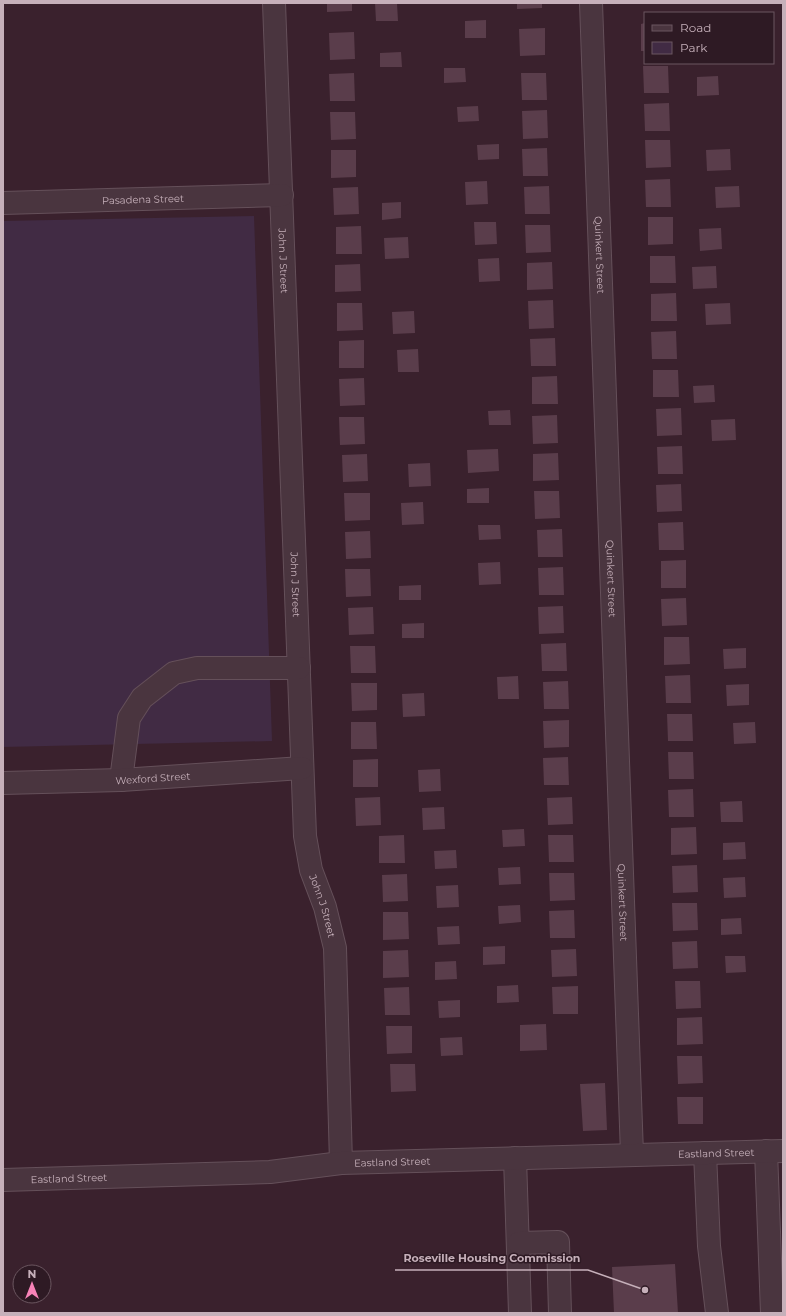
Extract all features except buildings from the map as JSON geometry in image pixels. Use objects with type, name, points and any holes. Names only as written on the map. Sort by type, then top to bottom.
[{"type":"street","name":"John J Street","points":[[274,3],[305,836],[311,870],[331,928],[335,948],[341,1163]]},
{"type":"street","name":"Quinkert Street","points":[[591,3],[632,1154]]},
{"type":"street","name":"Pasadena Street","points":[[3,203],[282,195]]},
{"type":"street","points":[[121,780],[129,718],[142,698],[174,673],[197,668],[299,668]]},
{"type":"street","name":"Wexford Street","points":[[3,783],[121,780],[302,768]]},
{"type":"street","name":"Eastland Street","points":[[3,1180],[270,1172],[341,1163],[774,1151]]},
{"type":"street","points":[[772,1313],[774,1151]]},
{"type":"street","points":[[705,1152],[710,1246],[717,1313]]},
{"type":"street","points":[[515,1158],[519,1242],[520,1313]]},
{"type":"street","points":[[519,1242],[558,1242],[560,1313]]},
{"type":"green space","points":[[254,216],[272,741],[3,747],[3,221]]},
{"type":"place","name":"Roseville Housing Commission","points":[[645,1290]]}]
